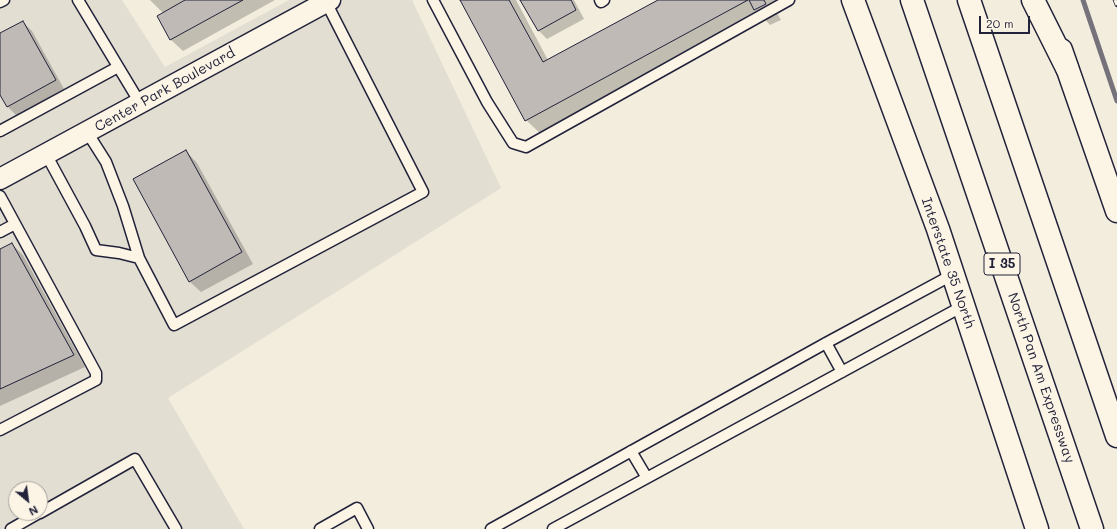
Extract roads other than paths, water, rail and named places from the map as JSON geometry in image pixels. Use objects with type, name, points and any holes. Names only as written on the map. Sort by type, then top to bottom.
[{"type":"main road","name":"Interstate 35 North","points":[[853,0],[927,201],[1037,529]]},
{"type":"main road","name":"North Pan Am Expressway","points":[[912,0],[1092,529]]},
{"type":"main road","points":[[969,0],[1117,436]]},
{"type":"main road","points":[[1033,0],[1067,68]]},
{"type":"main road","points":[[1044,0],[1117,211]]},
{"type":"street","name":"Center Park Boulevard","points":[[0,179],[328,1]]},
{"type":"lane","points":[[0,2],[4,0]]},
{"type":"lane","points":[[78,0],[140,103]]},
{"type":"lane","points":[[432,0],[491,108],[513,143],[526,147],[789,0]]},
{"type":"lane","points":[[600,0],[601,2],[604,0]]},
{"type":"lane","points":[[87,132],[106,162],[123,206],[139,258],[174,325],[423,192],[328,1]]},
{"type":"lane","points":[[0,131],[118,67]]},
{"type":"lane","points":[[46,154],[85,226],[96,250],[119,253],[139,258]]},
{"type":"lane","points":[[0,196],[96,373],[96,380],[0,430]]},
{"type":"lane","points":[[0,232],[15,224]]},
{"type":"lane","points":[[491,529],[826,343],[952,275]]},
{"type":"lane","points":[[553,529],[963,306]]},
{"type":"lane","points":[[826,343],[842,372]]},
{"type":"lane","points":[[631,451],[647,478]]},
{"type":"lane","points":[[48,508],[134,459],[176,529]]},
{"type":"lane","points":[[320,529],[357,508],[368,529]]},
{"type":"lane","points":[[11,529],[26,521]]},
{"type":"waterway","points":[[1083,0],[1117,101]]},
{"type":"railway","points":[[1115,0],[1117,5]]}]
